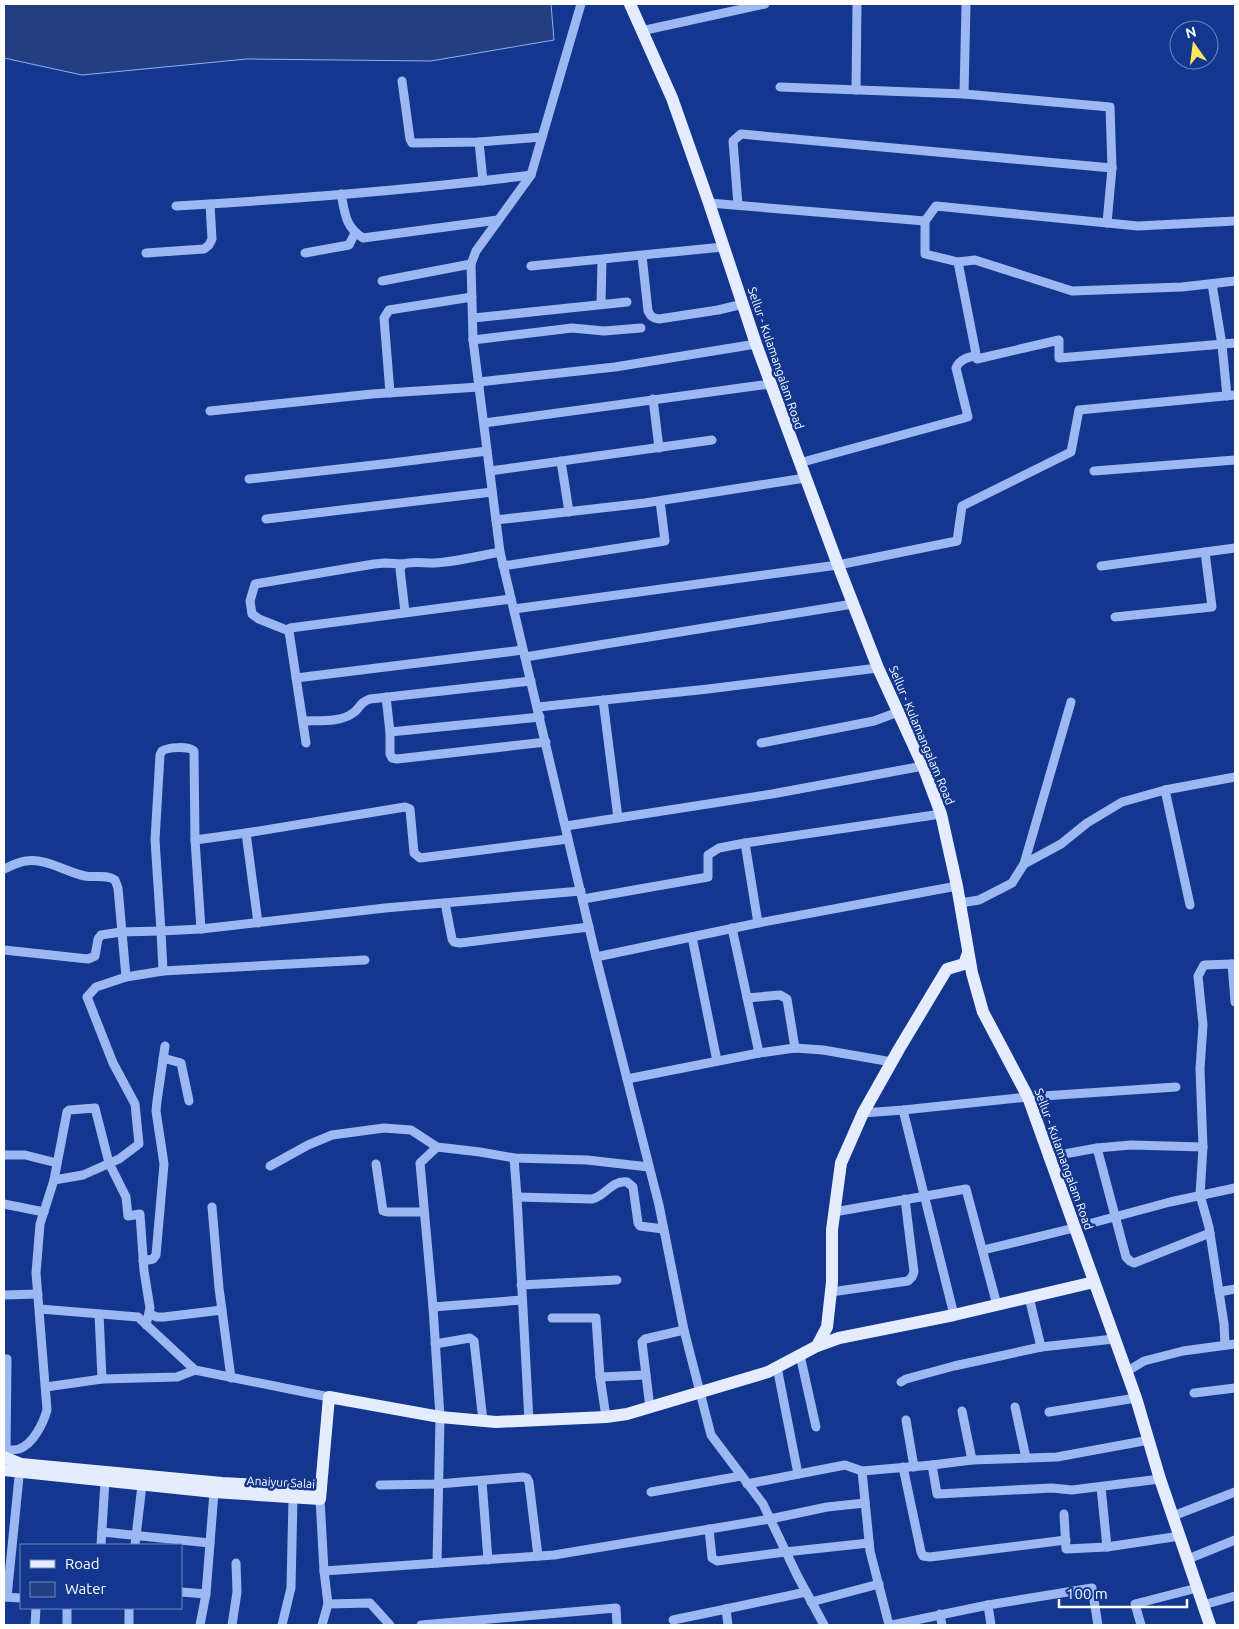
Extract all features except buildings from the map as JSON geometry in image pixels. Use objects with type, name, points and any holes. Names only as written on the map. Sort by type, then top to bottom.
[{"type":"main road","name":"Sellur - Kulamangalam Road","points":[[630,4],[672,98],[710,203],[723,247],[770,384],[838,565],[878,668],[923,766],[941,814],[957,886],[972,973],[984,1012],[1028,1097],[1053,1156],[1074,1228],[1136,1398],[1160,1479],[1210,1625]]},
{"type":"main road","points":[[817,1346],[827,1327],[831,1292],[832,1230],[841,1164],[863,1113],[947,969],[964,964],[968,953]]},
{"type":"main road","points":[[320,1494],[329,1397],[440,1417],[482,1421],[529,1421],[628,1414],[768,1372],[800,1354],[839,1338],[954,1315],[1094,1282]]},
{"type":"main road","name":"Anaiyur Salai","points":[[5,1454],[20,1468],[105,1481],[293,1498],[320,1494]]},
{"type":"main road","name":"Anaiyur Salai","points":[[4,1470],[20,1468],[222,1483],[320,1494]]},
{"type":"street","points":[[581,4],[531,175],[476,251],[471,264],[473,340],[500,552],[596,957],[650,1167],[684,1330],[710,1435],[762,1504],[824,1625]]},
{"type":"street","points":[[641,30],[765,4]]},
{"type":"street","points":[[856,90],[857,4]]},
{"type":"street","points":[[964,94],[966,4]]},
{"type":"street","points":[[402,81],[412,143],[479,142],[542,137]]},
{"type":"street","points":[[780,88],[964,94],[1110,107],[1112,168],[1107,223]]},
{"type":"street","points":[[738,205],[733,141],[741,134],[1112,168]]},
{"type":"street","points":[[479,142],[483,181]]},
{"type":"street","points":[[176,206],[292,199],[531,175]]},
{"type":"street","points":[[341,194],[348,224],[355,233],[363,238],[498,220]]},
{"type":"street","points":[[710,203],[925,221]]},
{"type":"street","points":[[146,253],[204,248],[212,239],[210,204]]},
{"type":"street","points":[[1235,221],[1138,226],[936,206],[925,221],[925,254],[958,262],[975,260],[1072,291],[1182,288],[1235,281]]},
{"type":"street","points":[[305,253],[349,245],[355,233]]},
{"type":"street","points":[[531,266],[723,247]]},
{"type":"street","points":[[642,256],[648,311],[653,318],[659,320],[743,304]]},
{"type":"street","points":[[601,304],[602,260]]},
{"type":"street","points":[[958,262],[976,356]]},
{"type":"street","points":[[382,280],[471,264]]},
{"type":"street","points":[[514,609],[838,565],[957,540],[962,506],[1071,452],[1079,410],[1231,396],[1212,284]]},
{"type":"street","points":[[390,393],[384,318],[389,310],[472,297]]},
{"type":"street","points":[[473,318],[627,302]]},
{"type":"street","points":[[473,340],[572,328],[604,331],[641,328]]},
{"type":"street","points":[[799,463],[968,417],[956,368],[966,358],[976,356],[977,359],[1059,340],[1059,358],[1235,343]]},
{"type":"street","points":[[210,411],[479,385],[615,367],[756,344]]},
{"type":"street","points":[[484,423],[770,384]]},
{"type":"street","points":[[653,399],[660,448]]},
{"type":"street","points":[[490,471],[712,440]]},
{"type":"street","points":[[249,479],[487,451]]},
{"type":"street","points":[[1094,471],[1235,460]]},
{"type":"street","points":[[561,461],[569,512]]},
{"type":"street","points":[[496,520],[660,501],[805,478]]},
{"type":"street","points":[[266,519],[492,492]]},
{"type":"street","points":[[503,566],[665,541],[660,501]]},
{"type":"street","points":[[1101,566],[1235,548]]},
{"type":"street","points":[[289,631],[259,619],[252,614],[250,601],[255,584],[374,564],[434,563],[500,552]]},
{"type":"street","points":[[1115,617],[1212,607],[1205,552]]},
{"type":"street","points":[[403,564],[400,569],[405,612]]},
{"type":"street","points":[[306,743],[290,628],[511,599]]},
{"type":"street","points":[[296,678],[524,653],[853,604]]},
{"type":"street","points":[[538,707],[878,668]]},
{"type":"street","points":[[303,721],[346,717],[354,713],[364,701],[386,697],[531,681]]},
{"type":"street","points":[[386,697],[390,732],[390,754],[392,758],[546,742]]},
{"type":"street","points":[[603,700],[618,818]]},
{"type":"street","points":[[960,903],[979,900],[1012,882],[1024,864],[1071,702]]},
{"type":"street","points":[[762,743],[874,721],[898,712]]},
{"type":"street","points":[[390,732],[540,717]]},
{"type":"street","points":[[163,971],[155,840],[160,754],[165,748],[191,749],[194,751],[195,840],[201,929]]},
{"type":"street","points":[[566,826],[772,794],[923,766]]},
{"type":"street","points":[[1024,864],[1061,844],[1088,823],[1122,802],[1165,790],[1235,777]]},
{"type":"street","points":[[1165,790],[1190,905]]},
{"type":"street","points":[[195,840],[405,807],[410,809],[414,853],[420,858],[568,839]]},
{"type":"street","points":[[4,950],[92,958],[95,956],[99,936],[121,932],[201,929],[445,903],[582,895],[708,877],[708,855],[719,848],[745,842],[941,814]]},
{"type":"street","points":[[246,833],[258,923]]},
{"type":"street","points":[[745,842],[758,923]]},
{"type":"street","points":[[4,869],[23,861],[34,860],[85,876],[111,877],[115,880],[118,888],[126,977]]},
{"type":"street","points":[[596,957],[732,928],[957,886]]},
{"type":"street","points":[[445,903],[452,938],[460,943],[589,927]]},
{"type":"street","points":[[732,928],[759,1053]]},
{"type":"street","points":[[692,937],[717,1061]]},
{"type":"street","points":[[54,1180],[83,1175],[118,1159],[139,1144],[135,1104],[114,1062],[87,996],[96,987],[126,977],[163,971],[365,960]]},
{"type":"street","points":[[1225,1345],[1224,1324],[1210,1233],[1200,1195],[1202,1147],[1200,1069],[1203,1026],[1198,976],[1204,965],[1234,964],[1235,1002]]},
{"type":"street","points":[[747,998],[784,996],[787,1000],[795,1048]]},
{"type":"street","points":[[143,1260],[153,1259],[156,1255],[164,1164],[156,1111],[165,1046]]},
{"type":"street","points":[[627,1079],[759,1053],[795,1048],[823,1050],[892,1062]]},
{"type":"street","points":[[163,1058],[181,1063],[189,1101]]},
{"type":"street","points":[[863,1113],[1028,1097],[1176,1087]]},
{"type":"street","points":[[4,1359],[7,1359],[5,1454],[18,1449],[37,1433],[48,1410],[36,1273],[40,1224],[54,1180],[67,1112],[69,1110],[95,1108],[109,1163],[126,1198],[128,1216],[140,1214],[143,1260],[150,1308],[146,1325]]},
{"type":"street","points":[[903,1110],[954,1315]]},
{"type":"street","points":[[270,1166],[308,1145],[332,1135],[384,1128],[411,1130],[437,1147],[514,1158],[587,1160],[650,1167]]},
{"type":"street","points":[[1053,1156],[1097,1148],[1131,1145],[1202,1147]]},
{"type":"street","points":[[437,1147],[420,1162],[433,1306],[440,1417],[437,1563]]},
{"type":"street","points":[[1097,1148],[1126,1257],[1130,1261],[1134,1262],[1210,1233]]},
{"type":"street","points":[[4,1155],[25,1155],[57,1163]]},
{"type":"street","points":[[514,1158],[529,1421]]},
{"type":"street","points":[[376,1164],[383,1211],[424,1212]]},
{"type":"street","points":[[517,1197],[592,1200],[603,1195],[616,1183],[628,1182],[633,1187],[640,1226],[663,1229]]},
{"type":"street","points":[[1092,1223],[1170,1202],[1235,1188]]},
{"type":"street","points":[[834,1212],[966,1189],[997,1305]]},
{"type":"street","points":[[831,1292],[908,1281],[912,1277],[914,1272],[904,1199]]},
{"type":"street","points":[[4,1204],[44,1212]]},
{"type":"street","points":[[212,1207],[231,1378]]},
{"type":"street","points":[[983,1250],[1074,1228]]},
{"type":"street","points":[[521,1285],[617,1280]]},
{"type":"street","points":[[1219,1292],[1235,1289]]},
{"type":"street","points":[[4,1295],[38,1294]]},
{"type":"street","points":[[1029,1297],[1040,1347]]},
{"type":"street","points":[[433,1306],[522,1300]]},
{"type":"street","points":[[40,1309],[138,1317],[195,1370],[329,1397]]},
{"type":"street","points":[[149,1314],[157,1318],[164,1318],[222,1310]]},
{"type":"street","points":[[99,1314],[102,1379]]},
{"type":"street","points":[[552,1318],[596,1318],[600,1377],[606,1417]]},
{"type":"street","points":[[650,1408],[642,1342],[645,1339],[684,1330]]},
{"type":"street","points":[[435,1344],[470,1338],[474,1341],[482,1421]]},
{"type":"street","points":[[901,1382],[954,1366],[1040,1347],[1114,1339]]},
{"type":"street","points":[[1126,1372],[1144,1360],[1183,1351],[1235,1344]]},
{"type":"street","points":[[800,1354],[816,1427]]},
{"type":"street","points":[[776,1367],[798,1474]]},
{"type":"street","points":[[46,1387],[102,1379],[177,1377],[195,1370]]},
{"type":"street","points":[[600,1377],[646,1375]]},
{"type":"street","points":[[1194,1393],[1235,1388]]},
{"type":"street","points":[[1049,1412],[1136,1398]]},
{"type":"street","points":[[1015,1406],[1026,1458]]},
{"type":"street","points":[[962,1411],[972,1460]]},
{"type":"street","points":[[906,1420],[914,1466]]},
{"type":"street","points":[[651,1492],[798,1474],[845,1465],[862,1471],[972,1460],[1057,1458],[1149,1440]]},
{"type":"street","points":[[932,1465],[936,1494],[1052,1488],[1072,1490],[1160,1479]]},
{"type":"street","points":[[903,1467],[923,1556],[930,1557],[1066,1540]]},
{"type":"street","points":[[20,1468],[6,1597],[20,1598]]},
{"type":"street","points":[[862,1471],[869,1543],[878,1584],[891,1625],[988,1604],[1092,1588],[1098,1625]]},
{"type":"street","points":[[380,1485],[438,1484],[523,1477],[529,1482],[538,1556]]},
{"type":"street","points":[[101,1544],[105,1481]]},
{"type":"street","points":[[482,1481],[488,1560]]},
{"type":"street","points":[[135,1544],[142,1485]]},
{"type":"street","points":[[1101,1487],[1107,1547]]},
{"type":"street","points":[[200,1625],[206,1594],[214,1492]]},
{"type":"street","points":[[1173,1516],[1235,1492]]},
{"type":"street","points":[[320,1494],[324,1570],[328,1604],[322,1625]]},
{"type":"street","points":[[282,1625],[291,1588],[293,1498]]},
{"type":"street","points":[[324,1570],[554,1555],[770,1519],[827,1507],[865,1503]]},
{"type":"street","points":[[1064,1514],[1066,1550],[1107,1547],[1180,1536]]},
{"type":"street","points":[[709,1529],[714,1560],[869,1543]]},
{"type":"street","points":[[102,1532],[210,1543]]},
{"type":"street","points":[[1188,1559],[1235,1540]]},
{"type":"street","points":[[232,1625],[237,1592],[236,1563]]},
{"type":"street","points":[[811,1602],[878,1584]]},
{"type":"street","points":[[1140,1625],[1136,1604],[1197,1588]]},
{"type":"street","points":[[182,1592],[206,1594]]},
{"type":"street","points":[[673,1620],[806,1592]]},
{"type":"street","points":[[1203,1605],[1235,1596]]},
{"type":"street","points":[[328,1604],[370,1603],[390,1625]]},
{"type":"street","points":[[988,1604],[991,1625]]},
{"type":"street","points":[[421,1625],[475,1623],[616,1608],[617,1625]]},
{"type":"street","points":[[35,1625],[36,1609]]},
{"type":"street","points":[[67,1609],[67,1625]]},
{"type":"street","points":[[129,1609],[129,1625]]},
{"type":"street","points":[[726,1609],[728,1625]]},
{"type":"street","points":[[940,1614],[942,1625]]},
{"type":"water","points":[[4,4],[551,4],[554,40],[431,61],[247,59],[82,75],[4,58]]}]
